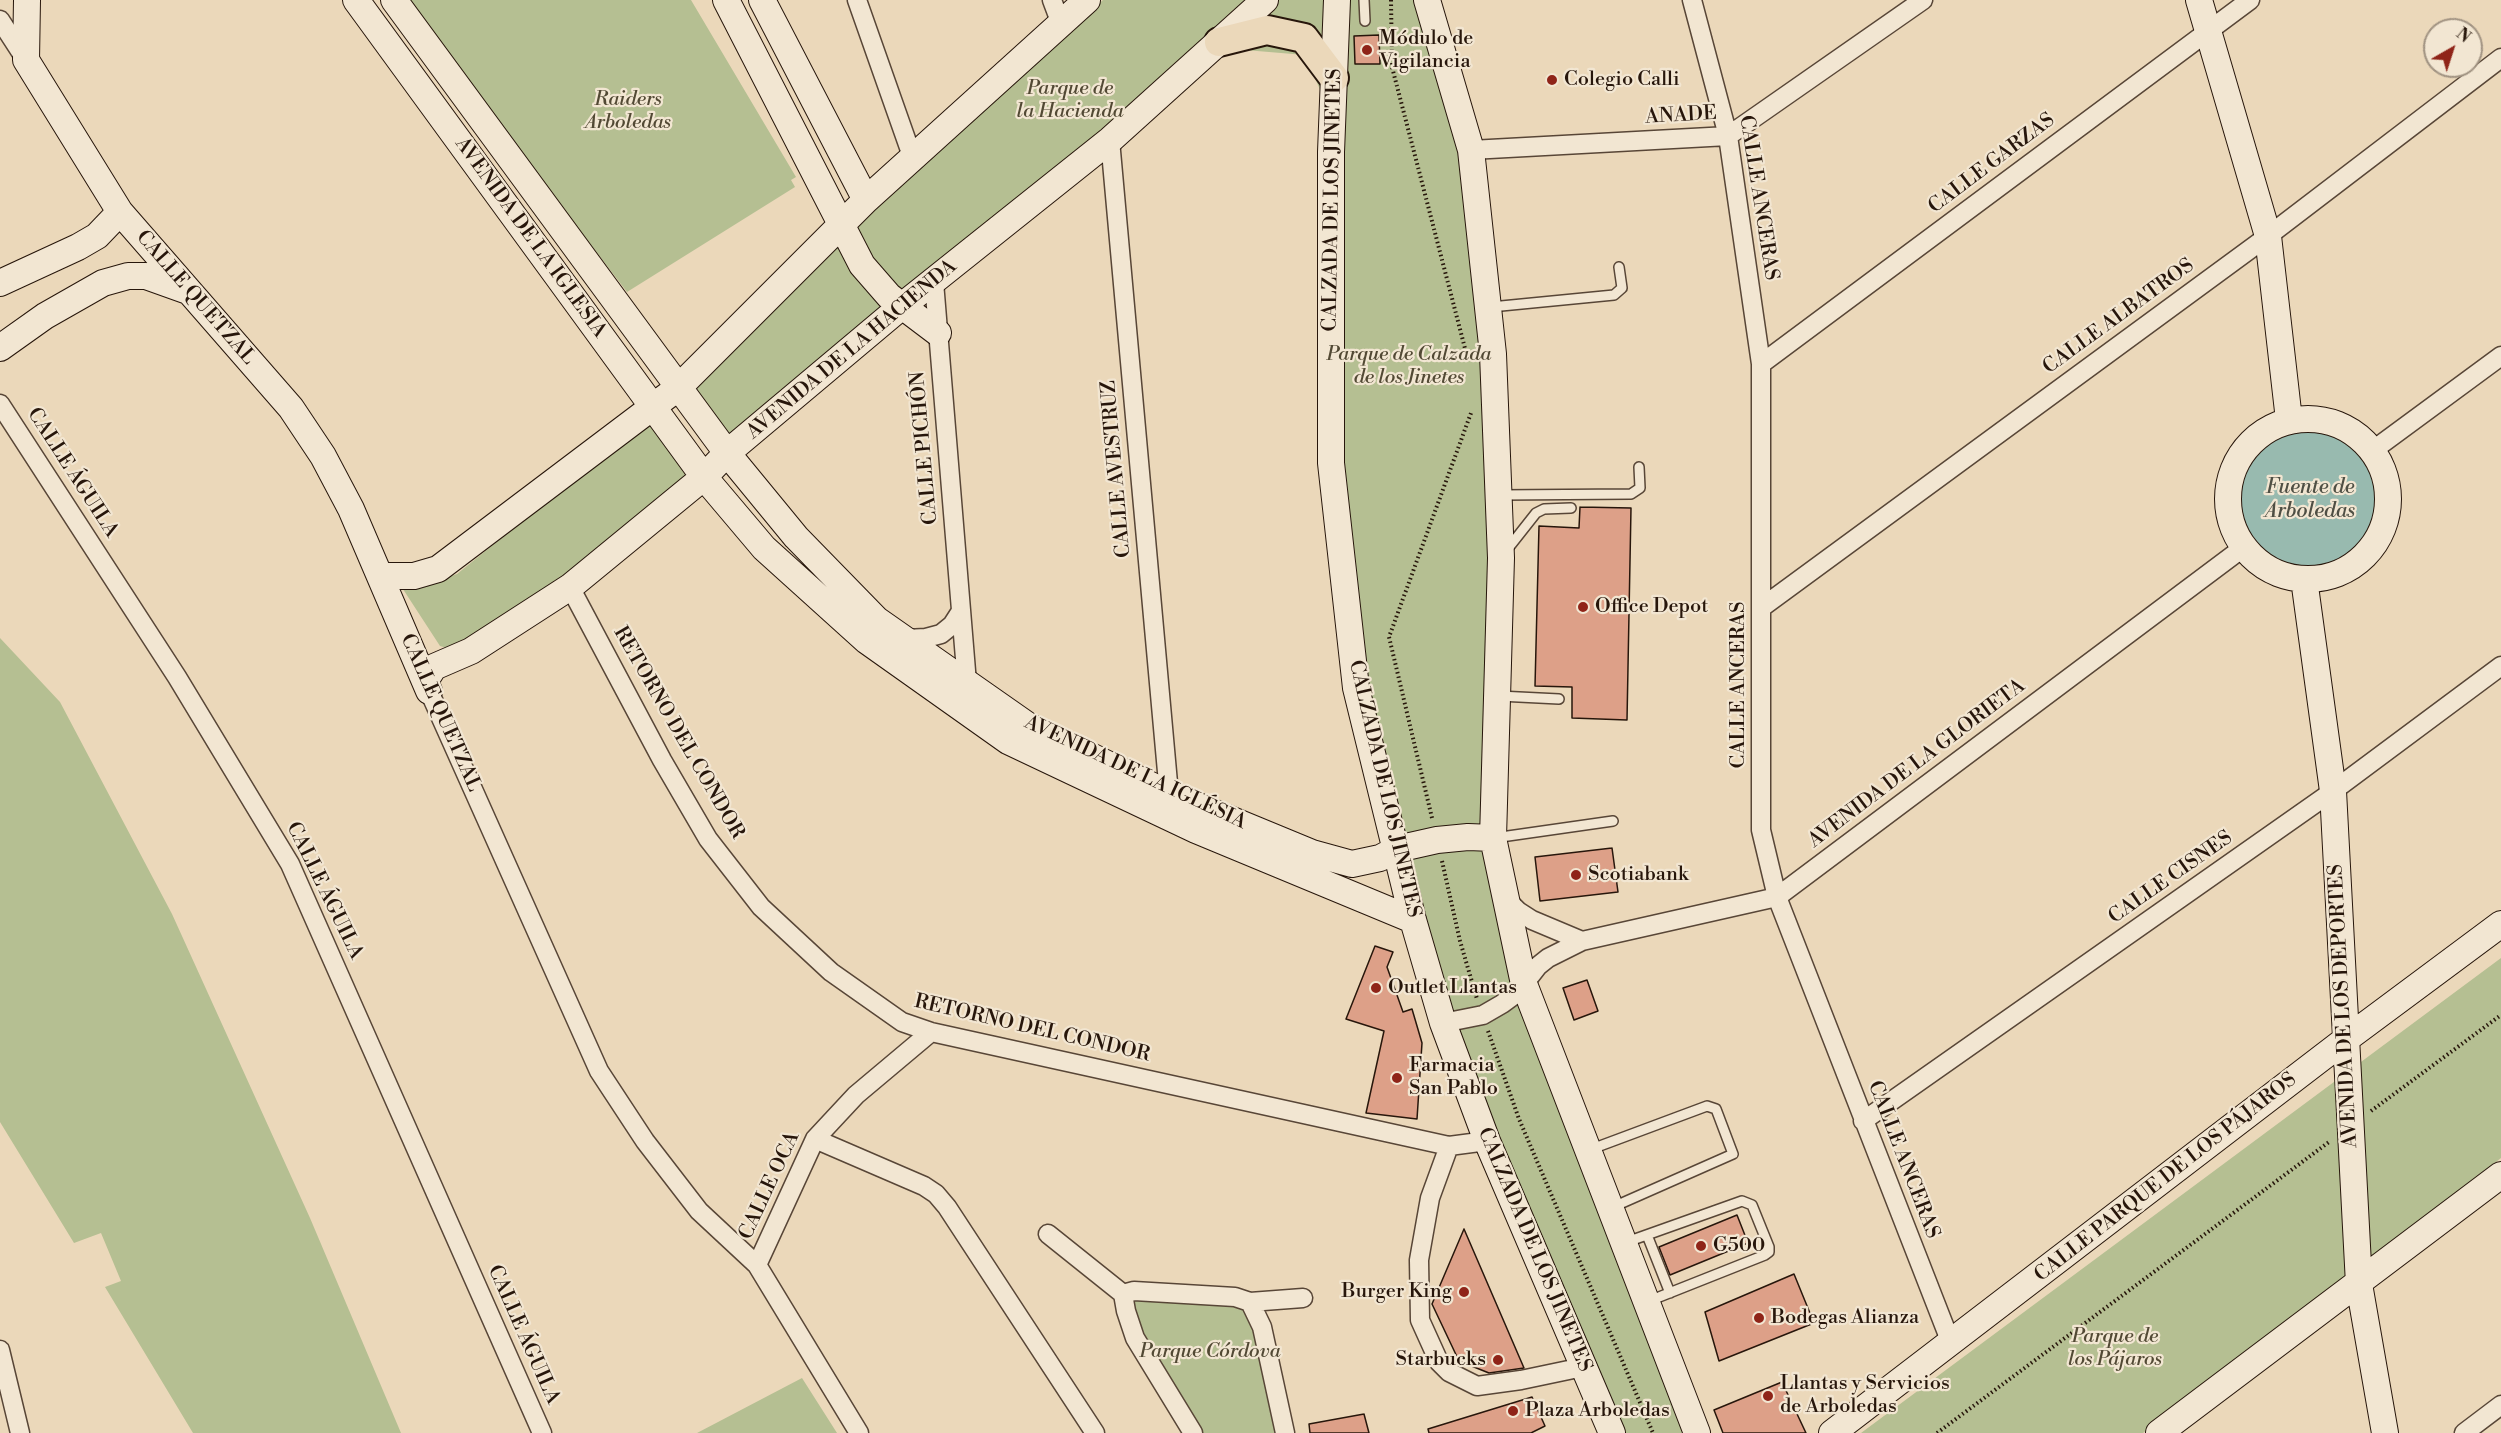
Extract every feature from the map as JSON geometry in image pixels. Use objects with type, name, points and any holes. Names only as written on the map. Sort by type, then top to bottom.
[{"type":"main road","points":[[1219,42],[1267,30],[1304,38],[1334,78]]},
{"type":"street","points":[[26,60],[27,0]]},
{"type":"street","name":"AVENIDA DE LA IGLESIA","points":[[356,0],[704,477]]},
{"type":"street","name":"AVENIDA DE LA IGLESIA","points":[[394,0],[727,453]]},
{"type":"street","points":[[726,0],[862,265],[875,282],[938,333]]},
{"type":"street","points":[[762,0],[866,200]]},
{"type":"street","points":[[857,0],[912,156]]},
{"type":"street","points":[[380,576],[414,576],[438,569],[679,387],[840,224],[1057,12],[1087,0]]},
{"type":"street","name":"AVENIDA DE LA HACIENDA","points":[[427,686],[434,668],[471,651],[570,587],[704,477],[727,453],[902,306],[1110,140],[1265,0]]},
{"type":"street","name":"CALZADA DE LOS JINETES","points":[[1337,0],[1331,152],[1331,463],[1356,688],[1413,920],[1443,1023],[1486,1141],[1612,1433]]},
{"type":"street","points":[[1427,0],[1472,150],[1493,354],[1501,558],[1493,838],[1524,984],[1610,1208],[1636,1239],[1659,1298],[1697,1433]]},
{"type":"street","name":"CALLE ANCERAS","points":[[1692,0],[1728,136],[1761,364],[1761,830],[1777,897],[1951,1343]]},
{"type":"street","name":"ANADE","points":[[1472,150],[1728,136],[1923,0]]},
{"type":"street","points":[[2199,0],[2268,236],[2289,420]]},
{"type":"street","name":"CALLE GARZAS","points":[[1761,364],[2250,0]]},
{"type":"street","points":[[0,20],[26,60]]},
{"type":"street","name":"CALLE ALBATROS","points":[[1761,608],[2268,236],[2501,58]]},
{"type":"street","name":"CALLE QUETZAL","points":[[26,60],[120,212],[291,408],[323,456],[346,500],[599,1071],[645,1141],[699,1211],[757,1264],[859,1433]]},
{"type":"street","name":"CALLE AVESTRUZ","points":[[1110,140],[1168,794]]},
{"type":"street","points":[[0,283],[97,236],[120,212]]},
{"type":"street","points":[[0,348],[45,316],[103,283],[128,276],[146,276],[190,291]]},
{"type":"street","name":"CALLE PICHÓN","points":[[934,282],[967,683]]},
{"type":"street","points":[[2372,451],[2501,356]]},
{"type":"street","name":"CALLE ÁGUILA","points":[[0,404],[177,677],[290,864],[542,1433]]},
{"type":"street","points":[[2312,418],[2335,423],[2356,434],[2372,451],[2383,471],[2388,493],[2387,516],[2379,537],[2366,555],[2348,569],[2327,577],[2304,579],[2287,576],[2271,570],[2256,560],[2244,547],[2231,524],[2227,498],[2232,471],[2245,448],[2265,431],[2289,420],[2312,418]]},
{"type":"street","name":"AVENIDA DE LA IGLÉSIA","points":[[727,453],[796,537],[877,620],[1027,725],[1168,794],[1312,854],[1352,864],[1380,858],[1397,849],[1437,840],[1468,837],[1493,838]]},
{"type":"street","name":"AVENIDA DE LA IGLÉSIA","points":[[704,477],[764,548],[867,640],[1008,741],[1196,830],[1413,920]]},
{"type":"street","name":"AVENIDA DE LA GLORIETA","points":[[1443,1023],[1483,1015],[1517,993],[1538,966],[1548,958],[1582,941],[1777,897],[2244,547]]},
{"type":"street","name":"AVENIDA DE LOS DEPORTES","points":[[2304,579],[2333,791],[2359,1284],[2385,1433]]},
{"type":"street","name":"RETORNO DEL CONDOR","points":[[570,587],[662,760],[708,839],[761,907],[831,972],[902,1022],[931,1032],[1449,1146],[1486,1141]]},
{"type":"street","points":[[905,639],[926,638],[941,634],[952,625],[961,611]]},
{"type":"street","name":"CALLE CISNES","points":[[1863,1121],[2333,791],[2501,666]]},
{"type":"street","points":[[1504,896],[1518,911],[1532,920],[1582,941]]},
{"type":"street","name":"CALLE PARQUE DE LOS PÁJAROS","points":[[1833,1433],[2345,1040],[2501,924]]},
{"type":"street","name":"CALLE OCA","points":[[757,1264],[815,1139],[856,1095],[931,1032]]},
{"type":"street","points":[[815,1139],[924,1186],[936,1194],[947,1207],[1095,1433]]},
{"type":"street","points":[[1449,1146],[1430,1198],[1419,1260],[1420,1320],[1439,1362],[1449,1372],[1477,1386],[1521,1380],[1583,1367]]},
{"type":"street","points":[[2159,1433],[2501,1175]]},
{"type":"street","points":[[1048,1234],[1124,1294],[1125,1311],[1134,1338],[1193,1433]]},
{"type":"street","points":[[1124,1294],[1145,1291],[1235,1297],[1250,1302],[1303,1298]]},
{"type":"street","points":[[1250,1302],[1262,1328],[1285,1433]]},
{"type":"street","points":[[0,1350],[20,1433]]},
{"type":"street","points":[[2464,1433],[2501,1405]]},
{"type":"lane","points":[[1364,0],[1365,21]]},
{"type":"lane","points":[[1488,307],[1614,295],[1622,288],[1619,267]]},
{"type":"lane","points":[[1499,495],[1630,494],[1640,488],[1639,467]]},
{"type":"lane","points":[[1501,558],[1536,513],[1544,510],[1571,508]]},
{"type":"lane","points":[[1497,696],[1559,699]]},
{"type":"lane","points":[[1493,838],[1613,821]]},
{"type":"lane","points":[[1588,1150],[1707,1106],[1716,1109],[1733,1150],[1733,1154],[1729,1157],[1610,1208]]},
{"type":"lane","points":[[1636,1239],[1742,1201],[1752,1205],[1769,1252],[1659,1298]]},
{"type":"path","points":[[1937,1433],[2501,1015]]},
{"type":"green space","name":"Raiders Arboledas","points":[[403,0],[691,0],[796,177],[791,180],[795,187],[627,292]]},
{"type":"green space","name":"Parque de la Hacienda","points":[[1103,0],[1259,0],[902,302],[845,225]]},
{"type":"green space","name":"Parque de Calzada de los Jinetes","points":[[1270,0],[1424,0],[1469,151],[1489,353],[1489,751],[1517,964],[1694,1433],[1616,1433],[1489,1139],[1357,688],[1332,462],[1321,92],[1305,55],[1221,48]]},
{"type":"green space","points":[[840,228],[895,306],[727,449],[683,387]]},
{"type":"green space","points":[[651,417],[698,476],[569,584],[450,649],[440,646],[399,583],[431,583],[457,574]]},
{"type":"green space","points":[[0,638],[60,702],[172,914],[310,1218],[401,1433],[193,1433],[105,1287],[121,1281],[101,1233],[74,1243],[0,1122]]},
{"type":"green space","name":"Parque de los Pájaros","points":[[2501,958],[2501,1158],[2143,1433],[1861,1433]]},
{"type":"green space","name":"Parque Córdova","points":[[1135,1294],[1249,1304],[1283,1433],[1196,1433],[1127,1311]]},
{"type":"green space","points":[[802,1378],[837,1433],[697,1433]]},
{"type":"water","name":"Fuente de Arboledas","points":[[2310,430],[2337,435],[2360,450],[2375,473],[2380,500],[2375,527],[2360,550],[2337,565],[2310,570],[2283,565],[2260,550],[2245,527],[2240,500],[2245,473],[2260,450],[2283,435]]},
{"type":"building","name":"Módulo de Vigilancia","points":[[1379,35],[1380,64],[1355,64],[1354,36]]},
{"type":"building","name":"Office Depot","points":[[1580,507],[1631,508],[1627,720],[1572,718],[1572,687],[1535,686],[1539,526],[1579,528]]},
{"type":"building","name":"Scotiabank","points":[[1612,848],[1618,892],[1540,901],[1535,857]]},
{"type":"building","points":[[1375,946],[1393,952],[1387,967],[1403,1012],[1412,1009],[1422,1043],[1417,1119],[1366,1113],[1384,1031],[1346,1019]]},
{"type":"building","points":[[1587,980],[1598,1011],[1574,1020],[1563,988]]},
{"type":"building","name":"G500","points":[[1737,1215],[1748,1243],[1670,1275],[1659,1247]]},
{"type":"building","points":[[1464,1229],[1524,1368],[1489,1373],[1459,1361],[1432,1304]]},
{"type":"building","name":"Bodegas Alianza","points":[[1794,1274],[1814,1323],[1719,1361],[1705,1312]]},
{"type":"building","name":"Llantas y Servicios de Arboledas","points":[[1782,1382],[1806,1433],[1723,1433],[1714,1410]]},
{"type":"building","name":"Plaza Arboledas","points":[[1532,1397],[1545,1426],[1531,1433],[1429,1433],[1428,1429]]},
{"type":"building","points":[[1364,1414],[1369,1433],[1310,1433],[1309,1424]]},
{"type":"place","name":"Módulo de Vigilancia","points":[[1367,50]]},
{"type":"place","name":"Colegio Calli","points":[[1552,80]]},
{"type":"place","name":"Office Depot","points":[[1583,607]]},
{"type":"place","name":"Scotiabank","points":[[1576,875]]},
{"type":"place","name":"Outlet Llantas","points":[[1376,988]]},
{"type":"place","name":"Farmacia San Pablo","points":[[1397,1078]]},
{"type":"place","name":"G500","points":[[1701,1246]]},
{"type":"place","name":"Burger King","points":[[1464,1292]]},
{"type":"place","name":"Bodegas Alianza","points":[[1759,1318]]},
{"type":"place","name":"Starbucks","points":[[1498,1360]]},
{"type":"place","name":"Llantas y Servicios de Arboledas","points":[[1768,1396]]},
{"type":"place","name":"Plaza Arboledas","points":[[1513,1411]]}]
